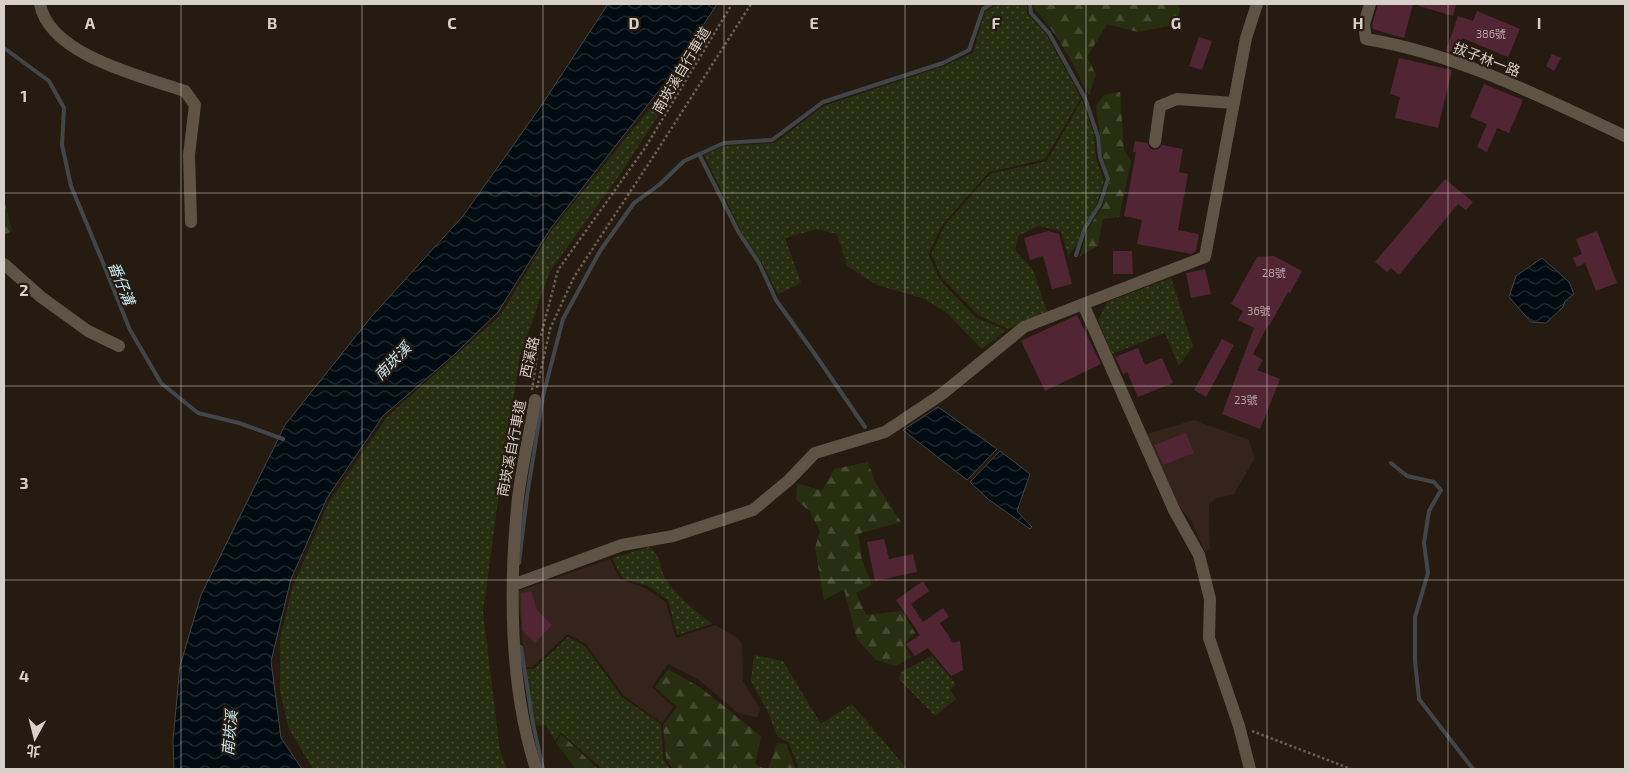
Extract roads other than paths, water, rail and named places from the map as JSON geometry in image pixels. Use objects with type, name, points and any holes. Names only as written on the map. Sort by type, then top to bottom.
[{"type":"street","points":[[40,4],[42,13],[48,23],[58,34],[81,52],[103,64],[185,91],[192,99],[195,105],[189,154],[191,222]]},
{"type":"street","points":[[513,585],[622,545],[673,536],[753,510],[789,480],[815,453],[885,432],[942,394],[1024,327],[1205,257],[1246,38],[1257,4]]},
{"type":"street","name":"拔子林一路","points":[[1370,4],[1364,24],[1366,39],[1397,44],[1483,71],[1625,136]]},
{"type":"street","points":[[1154,142],[1160,106],[1177,99],[1234,103]]},
{"type":"street","points":[[4,264],[48,303],[88,331],[119,346]]},
{"type":"street","points":[[1083,304],[1174,510],[1199,555],[1210,599],[1209,638],[1239,726],[1250,769]]},
{"type":"street","points":[[534,395],[518,497],[512,620],[518,682],[528,745],[536,769]]},
{"type":"water","name":"南崁溪","points":[[608,4],[717,4],[668,79],[551,228],[498,312],[455,354],[383,416],[327,498],[291,579],[271,661],[281,738],[302,769],[174,769],[173,740],[180,666],[201,595],[285,425],[371,317],[463,216],[541,106]]},
{"type":"water","points":[[1542,258],[1569,282],[1574,294],[1565,301],[1563,307],[1546,323],[1531,322],[1509,297],[1516,276]]},
{"type":"water","points":[[938,407],[997,449],[967,480],[903,430]]},
{"type":"water","points":[[1000,451],[1030,474],[1017,511],[1032,527],[1030,529],[988,499],[970,482]]},
{"type":"waterway","points":[[519,563],[527,496],[543,396],[563,319],[600,251],[634,203],[659,185],[684,161],[724,143],[772,140],[823,102],[943,63],[969,50],[983,9],[991,4]]},
{"type":"waterway","points":[[1030,4],[1031,13],[1049,33],[1085,98],[1098,137],[1100,157],[1108,179],[1100,204],[1085,228],[1076,255]]},
{"type":"waterway","name":"番仔溝","points":[[4,48],[49,81],[64,108],[62,145],[71,186],[130,330],[161,383],[198,413],[239,423],[283,439]]},
{"type":"waterway","points":[[699,154],[739,233],[759,263],[776,300],[865,427]]},
{"type":"waterway","points":[[1391,463],[1407,476],[1434,482],[1441,490],[1429,511],[1424,543],[1428,573],[1415,617],[1415,661],[1419,699],[1473,769]]},
{"type":"waterway","points":[[521,647],[533,724],[543,769]]}]
